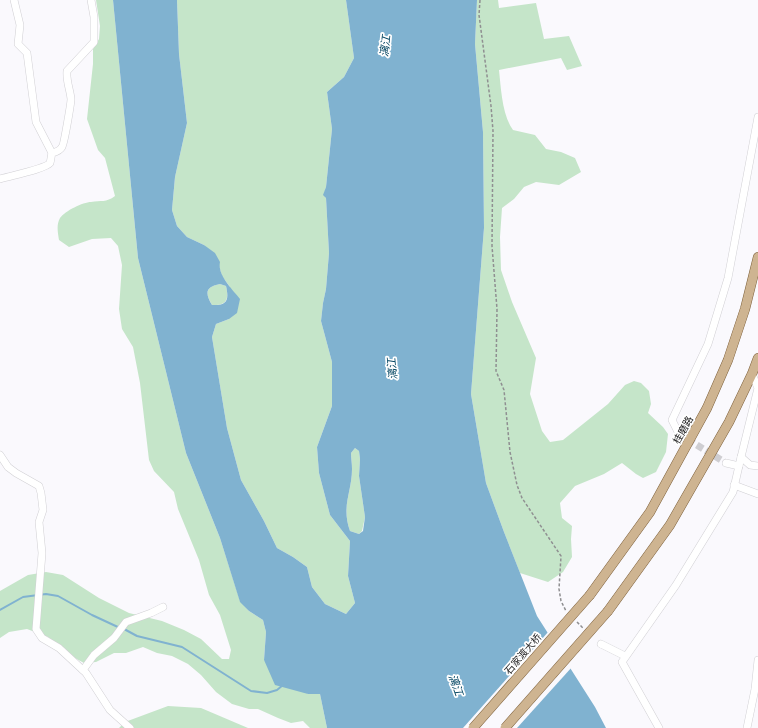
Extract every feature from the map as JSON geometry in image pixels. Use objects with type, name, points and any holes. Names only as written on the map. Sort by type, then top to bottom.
[{"type":"main road","name":"桂磨路","points":[[590,595],[650,512],[707,408],[728,360],[745,309],[758,257]]},
{"type":"main road","points":[[504,728],[608,611],[670,525],[729,422],[758,358]]},
{"type":"main road","name":"石家渡大桥","points":[[473,728],[590,595]]},
{"type":"street","points":[[0,179],[29,172],[48,164],[51,161],[52,153],[36,122],[27,53],[18,44],[20,25],[14,0]]},
{"type":"street","points":[[52,153],[57,152],[62,148],[69,119],[71,99],[66,78],[67,71],[94,42],[94,17],[91,0]]},
{"type":"street","points":[[679,434],[672,420],[708,344],[728,278],[758,117]]},
{"type":"street","points":[[659,728],[622,662],[676,585],[733,492],[758,388],[752,374]]},
{"type":"street","points":[[0,455],[16,474],[39,486],[41,493],[43,510],[39,522],[42,553],[36,629],[42,638],[59,648],[83,670],[110,710],[130,728]]},
{"type":"street","points":[[741,457],[750,465],[758,466]]},
{"type":"street","points":[[726,463],[739,466]]},
{"type":"street","points":[[734,485],[758,494]]},
{"type":"street","points":[[83,670],[94,655],[114,638],[126,622],[163,607]]},
{"type":"street","points":[[601,644],[625,656]]},
{"type":"street","points":[[747,728],[755,689],[758,660]]},
{"type":"path","points":[[480,0],[479,15],[491,106],[492,246],[496,309],[496,370],[504,390],[510,452],[517,485],[522,498],[561,556],[559,588],[564,610],[570,615]]},
{"type":"path","points":[[575,620],[585,630]]},
{"type":"green space","points":[[96,0],[113,0],[138,258],[186,453],[220,538],[240,601],[249,611],[263,620],[266,632],[264,660],[308,694],[320,694],[327,728],[310,728],[303,721],[291,723],[258,709],[249,709],[232,704],[216,692],[201,675],[188,664],[172,656],[157,653],[143,647],[126,653],[114,653],[96,662],[84,663],[73,657],[48,637],[27,629],[9,632],[0,638],[0,591],[28,575],[46,572],[63,575],[99,598],[129,613],[162,621],[184,630],[201,639],[222,659],[229,659],[231,650],[220,615],[209,595],[199,560],[178,509],[174,492],[154,471],[149,460],[140,383],[133,347],[122,329],[119,309],[122,265],[118,246],[111,238],[92,239],[69,247],[59,240],[58,223],[62,215],[74,207],[88,202],[106,200],[115,196],[105,158],[98,150],[87,119],[93,64],[93,49],[99,39],[100,26]]},
{"type":"green space","points":[[177,0],[346,0],[354,58],[344,77],[327,92],[332,129],[324,195],[326,198],[329,253],[326,289],[321,321],[332,362],[332,406],[317,447],[319,473],[330,515],[350,541],[348,576],[355,603],[346,614],[325,604],[312,587],[307,567],[277,548],[241,480],[227,428],[212,337],[216,324],[229,319],[230,287],[222,276],[219,266],[204,245],[187,237],[177,226],[172,210],[175,177],[187,123],[179,54]]},
{"type":"green space","points":[[477,0],[498,0],[499,8],[536,3],[544,39],[569,36],[582,66],[567,70],[561,58],[499,70],[504,109],[509,124],[513,130],[535,135],[546,149],[561,152],[575,158],[581,172],[559,185],[536,182],[524,187],[514,199],[502,208],[500,237],[501,270],[512,302],[536,358],[530,394],[542,431],[550,442],[563,440],[608,404],[625,385],[634,381],[641,383],[649,391],[651,404],[648,413],[663,427],[668,434],[666,452],[656,472],[643,478],[622,463],[604,474],[575,486],[560,503],[562,518],[572,526],[572,557],[563,572],[548,582],[520,573],[486,483],[471,394],[484,228],[483,132],[475,44]]},
{"type":"green space","points":[[220,284],[226,286],[226,301],[221,304],[212,305],[208,297],[208,291],[211,287]]},
{"type":"green space","points":[[355,448],[359,451],[359,476],[365,517],[362,531],[359,534],[350,531],[347,514],[352,477],[351,453]]},
{"type":"green space","points":[[168,706],[201,708],[248,728],[119,728],[125,722]]},
{"type":"water","name":"漓江","points":[[113,0],[177,0],[179,54],[187,123],[175,177],[172,210],[177,226],[187,237],[204,245],[215,253],[220,262],[223,277],[240,299],[237,313],[229,319],[216,324],[212,337],[227,428],[241,480],[277,548],[307,567],[312,587],[325,604],[346,614],[355,603],[348,576],[350,541],[330,515],[319,473],[317,447],[332,406],[332,362],[321,321],[326,289],[329,253],[326,198],[323,195],[326,187],[332,129],[327,92],[344,77],[354,58],[346,0],[477,0],[475,44],[483,132],[484,228],[471,394],[486,483],[537,616],[595,707],[606,728],[327,728],[320,694],[308,694],[275,685],[264,660],[266,632],[263,620],[249,611],[240,602],[220,538],[186,453],[138,258]],"holes":[[[220,284],[226,286],[226,301],[221,304],[212,305],[208,297],[208,291],[211,287]],[[355,448],[359,451],[359,476],[365,517],[363,531],[359,534],[350,531],[347,514],[352,477],[351,453]]]},
{"type":"pier","points":[[549,631],[572,667],[517,728],[463,728]]},
{"type":"waterway","points":[[0,610],[23,597],[46,594],[58,596],[92,615],[120,628]]},
{"type":"waterway","points":[[124,629],[137,636],[182,647],[251,691],[267,693],[277,690],[283,685]]},
{"type":"tunnel","points":[[679,434],[726,463]]}]
